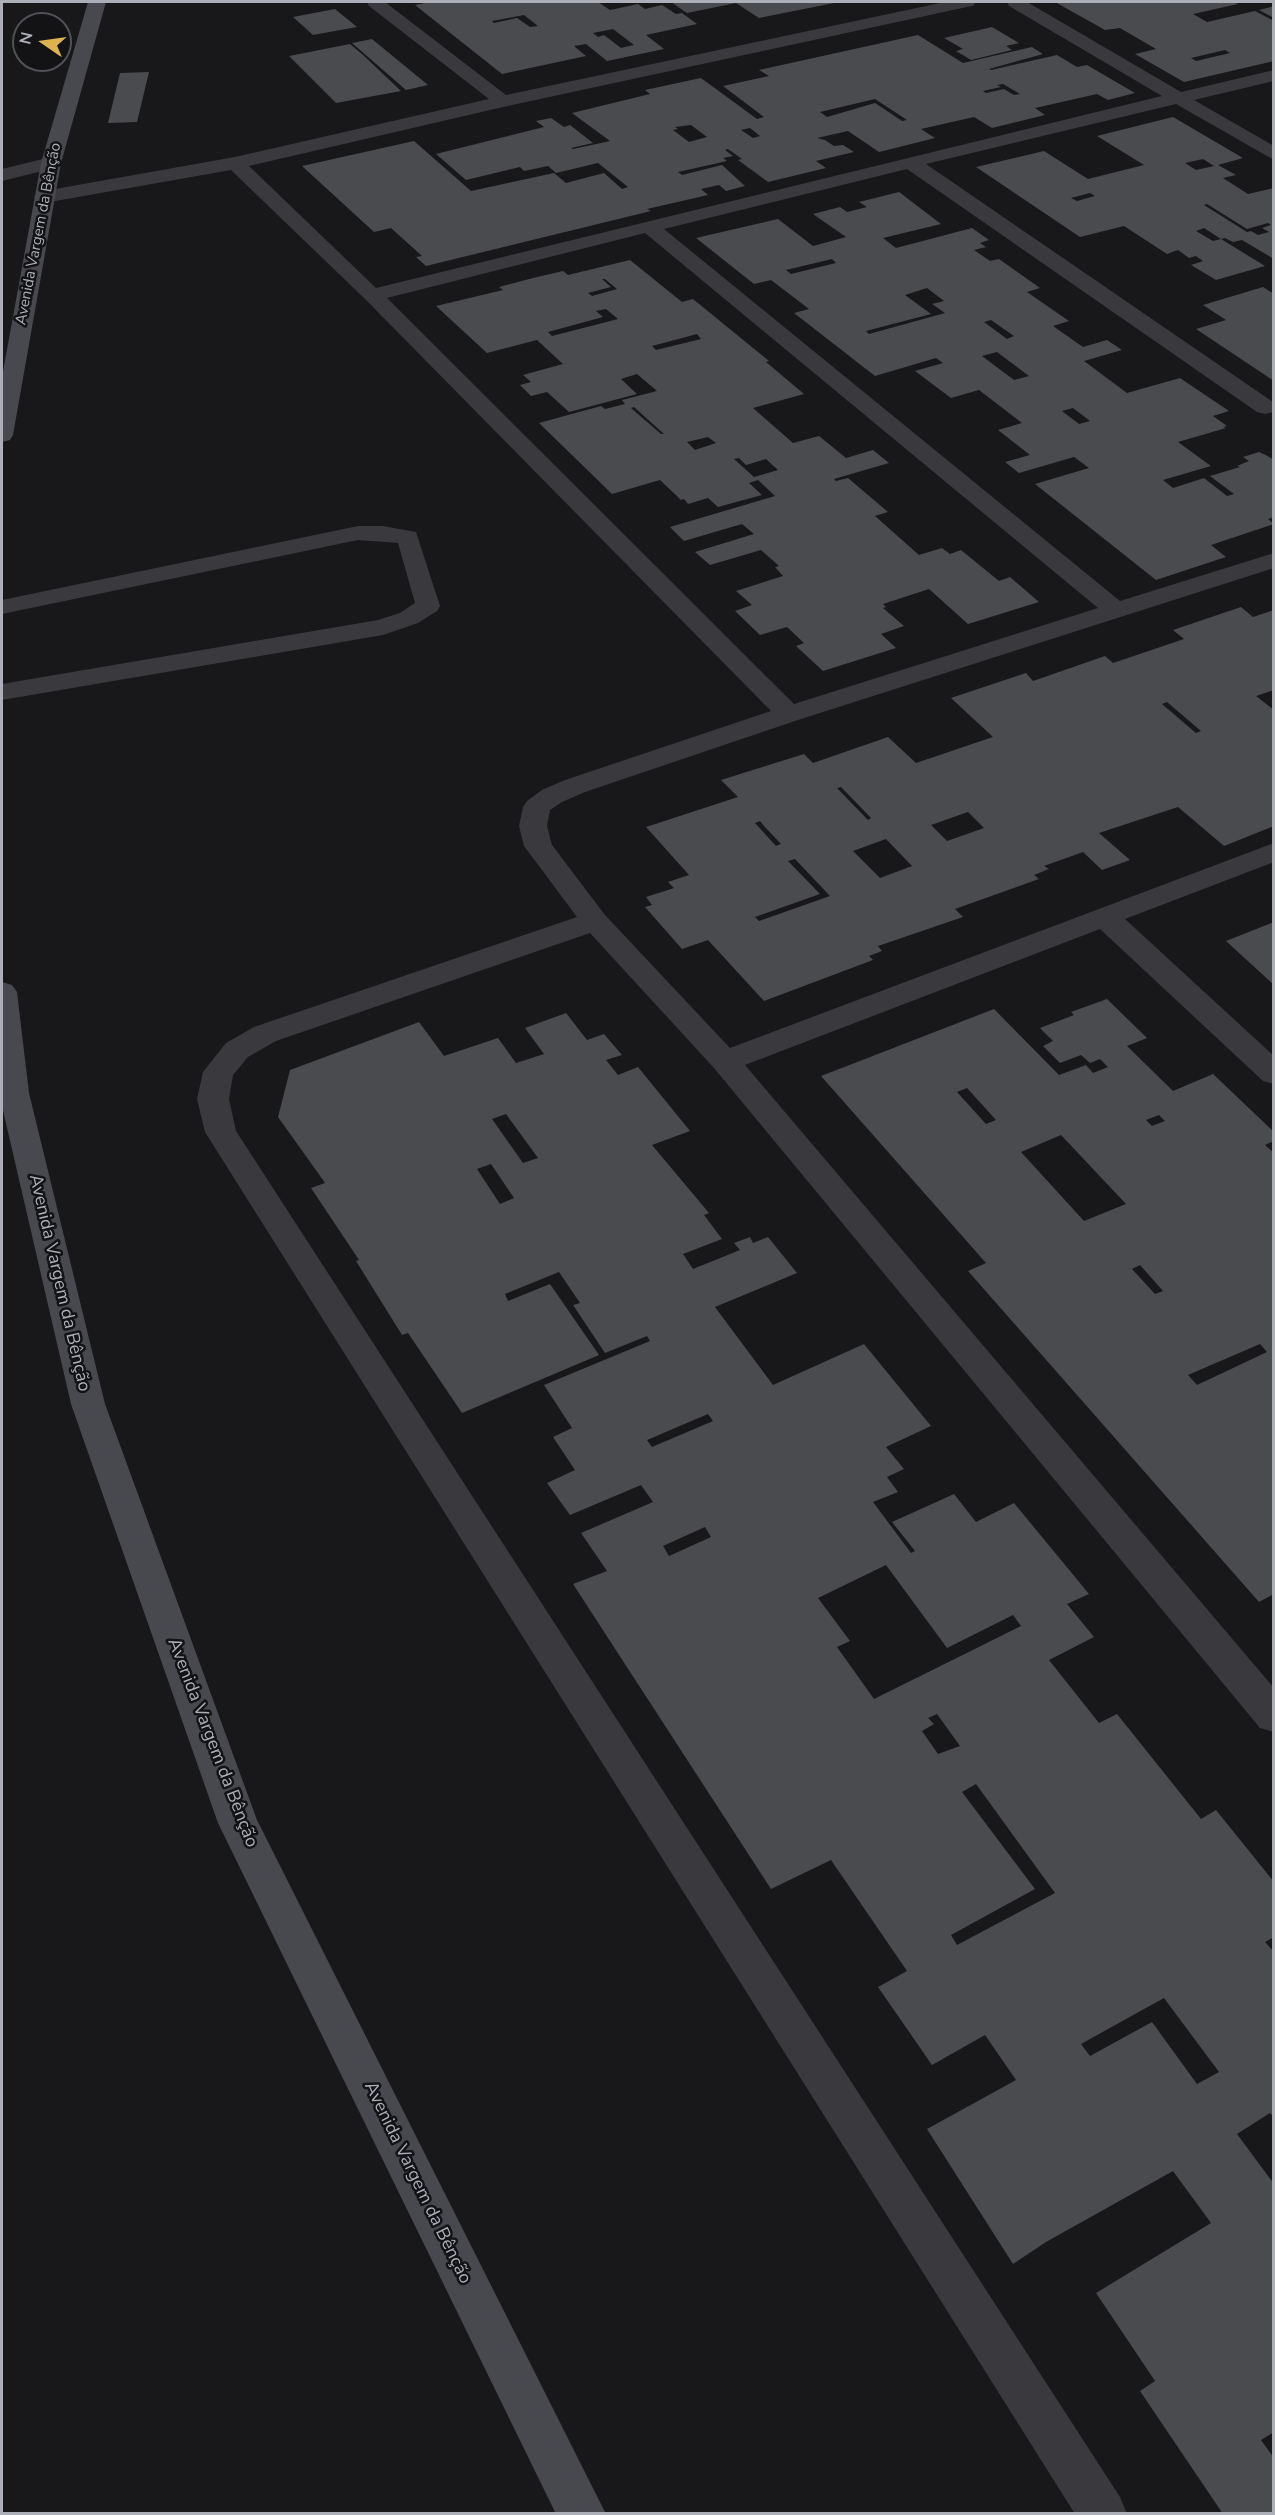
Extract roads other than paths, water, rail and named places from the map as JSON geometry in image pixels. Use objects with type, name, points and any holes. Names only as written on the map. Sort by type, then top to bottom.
[{"type":"street","name":"Avenida Vargem da Bênção","points":[[2,435],[51,163],[97,2]]},
{"type":"street","points":[[375,2],[503,101]]},
{"type":"street","points":[[885,2],[905,14]]},
{"type":"street","points":[[44,197],[235,163],[503,101],[967,2]]},
{"type":"street","points":[[1015,2],[1274,154]]},
{"type":"street","points":[[372,296],[910,162],[1274,75]]},
{"type":"street","points":[[910,162],[1271,408]]},
{"type":"street","points":[[2,175],[51,163]]},
{"type":"street","points":[[235,163],[372,296],[789,714]]},
{"type":"street","points":[[650,227],[1117,611]]},
{"type":"street","points":[[2,607],[358,533],[408,537],[428,606],[409,618],[383,627],[2,692]]},
{"type":"street","points":[[1274,560],[789,714],[575,786],[552,796],[537,807],[533,826],[538,846],[595,921],[725,1061],[1274,1716]]},
{"type":"street","points":[[725,1061],[1274,852]]},
{"type":"street","points":[[1104,916],[1274,1074]]},
{"type":"street","points":[[595,921],[265,1034],[237,1050],[218,1072],[213,1099],[221,1132],[1103,2514]]},
{"type":"street","name":"Avenida Vargem da Bênção","points":[[2,992],[14,1093],[88,1404],[238,1823],[582,2514]]}]
